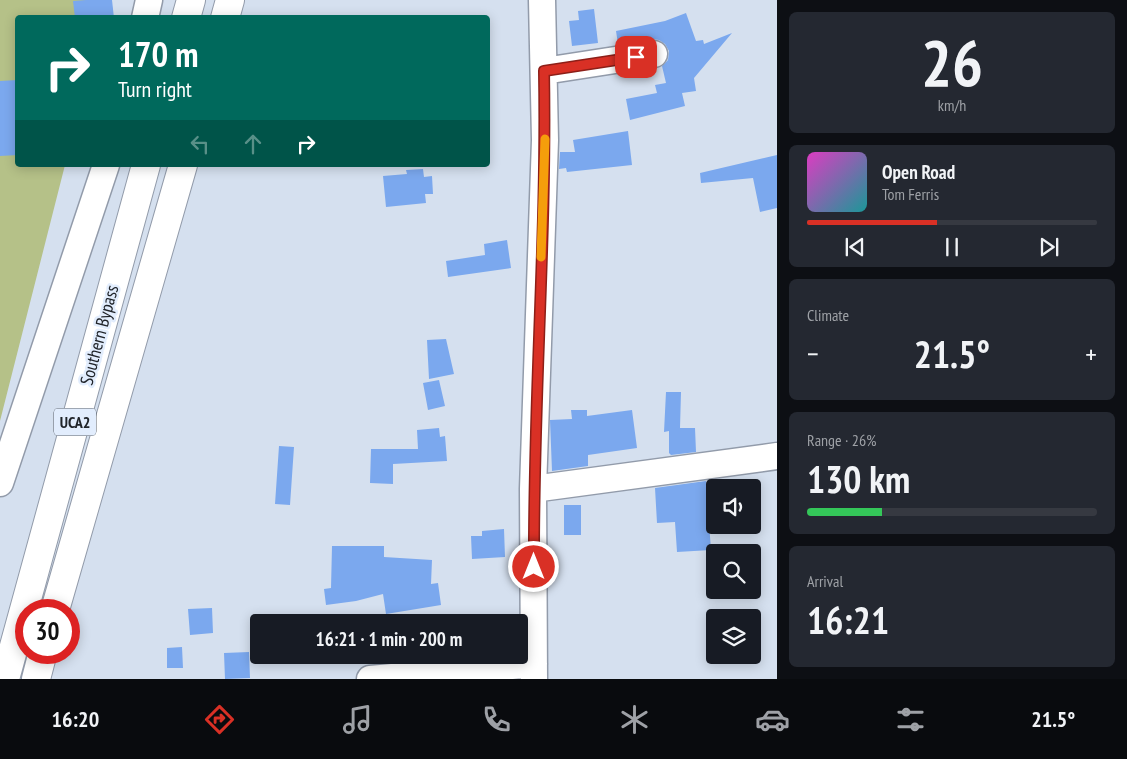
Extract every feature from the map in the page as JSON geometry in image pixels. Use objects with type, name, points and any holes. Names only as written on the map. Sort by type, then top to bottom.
[{"type":"highway","points":[[187,15],[191,0]]},
{"type":"highway","points":[[226,15],[230,0]]},
{"type":"highway","name":"Southern Bypass","points":[[5,679],[145,167]]},
{"type":"highway","name":"Southern Bypass","points":[[58,599],[182,167]]},
{"type":"highway","points":[[36,679],[40,664]]},
{"type":"street","points":[[146,15],[148,0]]},
{"type":"street","points":[[370,679],[534,672],[533,489],[545,140],[542,0]]},
{"type":"street","points":[[544,71],[654,54]]},
{"type":"street","points":[[0,483],[105,167]]},
{"type":"street","points":[[533,489],[777,456]]},
{"type":"green space","points":[[0,0],[107,0],[103,15],[15,15],[15,167],[64,167],[0,421]]},
{"type":"building","points":[[112,0],[114,15],[75,15],[73,1]]},
{"type":"building","points":[[594,9],[598,43],[572,46],[569,21],[579,20],[578,11]]},
{"type":"building","points":[[686,13],[696,41],[703,40],[704,44],[732,33],[694,78],[696,91],[682,93],[685,106],[630,120],[626,99],[657,93],[655,85],[666,83],[662,66],[668,60],[669,51],[665,44],[659,40],[652,39],[618,44],[616,31],[665,21]]},
{"type":"building","points":[[15,80],[15,155],[0,156],[0,81]]},
{"type":"building","points":[[628,131],[632,165],[567,172],[566,168],[559,169],[560,152],[575,152],[573,140]]},
{"type":"building","points":[[777,155],[777,208],[760,212],[753,178],[701,183],[700,173]]},
{"type":"building","points":[[423,169],[424,177],[432,176],[433,194],[425,194],[426,203],[386,207],[383,176],[407,174],[406,170]]},
{"type":"building","points":[[507,240],[511,268],[448,277],[446,261],[485,255],[484,244]]},
{"type":"building","points":[[446,339],[454,374],[429,379],[427,340]]},
{"type":"building","points":[[439,380],[445,406],[428,410],[423,383]]},
{"type":"building","points":[[666,392],[681,392],[680,428],[695,428],[696,452],[671,455],[669,453],[669,431],[664,432]]},
{"type":"building","points":[[571,410],[587,410],[587,416],[632,410],[637,448],[588,455],[588,466],[552,471],[550,420],[572,419]]},
{"type":"building","points":[[439,428],[440,437],[445,436],[447,461],[393,464],[393,484],[370,483],[371,449],[418,449],[417,430]]},
{"type":"building","points":[[279,446],[294,447],[290,505],[275,504]]},
{"type":"building","points":[[706,481],[706,534],[710,534],[711,544],[706,544],[706,550],[677,552],[675,522],[657,523],[655,488]]},
{"type":"building","points":[[564,505],[581,505],[581,535],[564,535]]},
{"type":"building","points":[[504,529],[505,557],[472,559],[471,536],[482,536],[482,531]]},
{"type":"building","points":[[332,546],[384,546],[384,557],[432,560],[431,584],[438,583],[441,605],[386,614],[383,594],[356,601],[326,605],[324,589],[331,588]]},
{"type":"building","points":[[212,608],[213,633],[190,635],[188,609]]},
{"type":"building","points":[[182,647],[183,668],[167,668],[167,648]]},
{"type":"building","points":[[249,652],[250,678],[225,679],[224,653]]},
{"type":"slow traffic","points":[[541,257],[545,139]]},
{"type":"route","points":[[534,567],[533,489],[545,140],[544,71],[636,57]]}]
